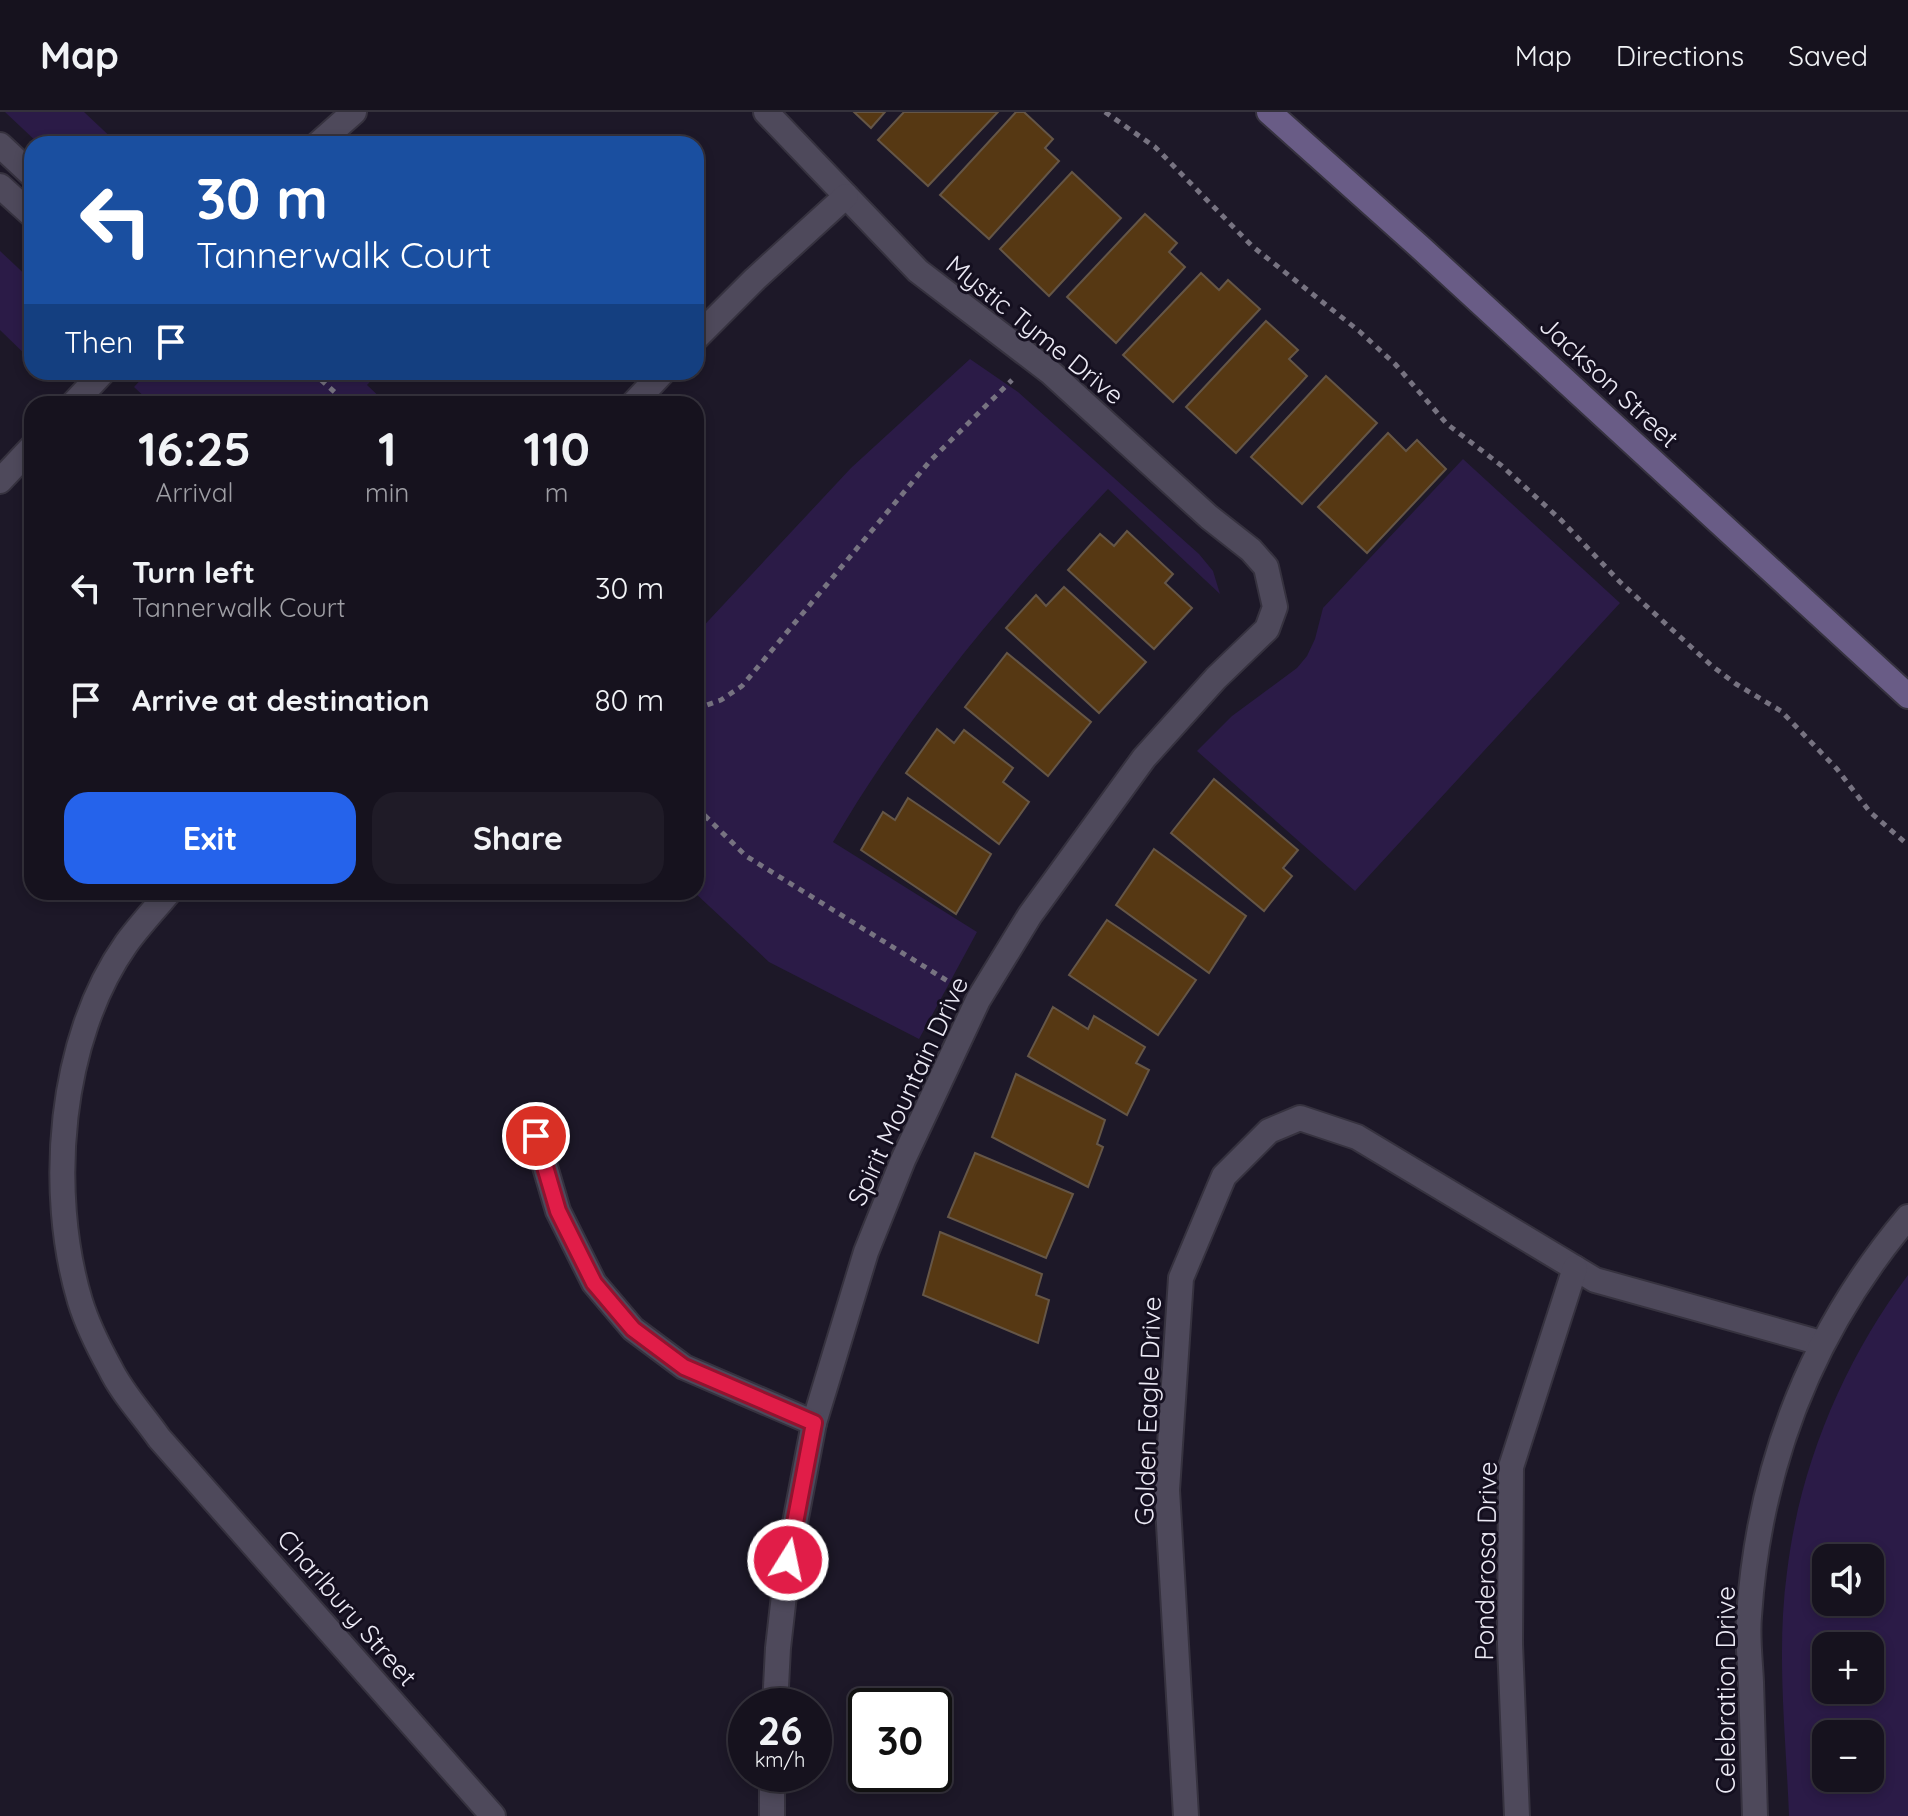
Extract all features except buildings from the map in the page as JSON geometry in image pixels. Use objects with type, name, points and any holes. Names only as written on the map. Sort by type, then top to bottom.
[{"type":"main road","name":"Jackson Street","points":[[1269,112],[1908,696]]},
{"type":"street","points":[[327,136],[354,112]]},
{"type":"street","name":"Mystic Tyme Drive","points":[[766,112],[918,271],[1050,372],[1209,517],[1251,550],[1266,567],[1272,586]]},
{"type":"street","points":[[0,145],[24,168]]},
{"type":"street","points":[[0,186],[24,208]]},
{"type":"street","points":[[704,330],[846,196]]},
{"type":"street","points":[[80,396],[96,380]]},
{"type":"street","points":[[640,396],[656,380]]},
{"type":"street","points":[[0,481],[24,456]]},
{"type":"street","name":"Spirit Mountain Drive","points":[[776,1688],[788,1560],[814,1423],[866,1252],[903,1160],[978,1000],[1030,915],[1144,758],[1216,678],[1267,629],[1275,607],[1272,586]]},
{"type":"street","name":"Charlbury Street","points":[[162,900],[125,945],[93,1006],[71,1077],[62,1152],[64,1223],[80,1302],[111,1371],[159,1438],[493,1816]]},
{"type":"street","name":"Golden Eagle Drive","points":[[1186,1816],[1167,1490],[1181,1278],[1224,1176],[1269,1131],[1300,1118],[1357,1137],[1575,1268]]},
{"type":"street","points":[[536,1136],[558,1211],[594,1283],[633,1329],[684,1367],[814,1423]]},
{"type":"street","name":"Celebration Drive","points":[[1755,1816],[1749,1618],[1756,1550],[1772,1475],[1794,1404],[1821,1343],[1855,1287],[1908,1217]]},
{"type":"street","points":[[1575,1268],[1595,1280],[1821,1343]]},
{"type":"street","name":"Ponderosa Drive","points":[[1517,1816],[1510,1644],[1511,1467],[1575,1268]]},
{"type":"street","points":[[772,1792],[772,1816]]},
{"type":"path","points":[[1105,112],[1155,147],[1261,254],[1359,331],[1395,364],[1447,424],[1502,466],[1561,520],[1620,582],[1701,657],[1736,684],[1781,711],[1837,769],[1870,812],[1908,845]]},
{"type":"path","points":[[321,380],[339,396]]},
{"type":"path","points":[[704,706],[721,700],[742,686],[930,461],[1007,385]]},
{"type":"path","points":[[704,815],[746,856],[949,982]]},
{"type":"shaded area","points":[[5,112],[84,112],[110,136],[30,136]]},
{"type":"shaded area","points":[[0,251],[24,274],[24,353],[0,330]]},
{"type":"shaded area","points":[[970,359],[1018,392],[1199,554],[1213,571],[1220,594],[1108,489],[996,614],[893,748],[833,842],[977,932],[919,1039],[769,962],[703,900],[704,625],[851,468]]},
{"type":"shaded area","points":[[141,380],[372,380],[367,385],[379,396],[144,396],[134,387]]},
{"type":"shaded area","points":[[1463,459],[1620,603],[1355,891],[1197,751],[1232,716],[1297,668],[1315,639],[1323,608]]},
{"type":"shaded area","points":[[1908,1275],[1908,1816],[1789,1816],[1782,1633],[1793,1532],[1802,1492],[1828,1415],[1864,1342]]},
{"type":"route","points":[[536,1136],[558,1211],[594,1283],[633,1329],[684,1367],[814,1423],[788,1560]]}]
